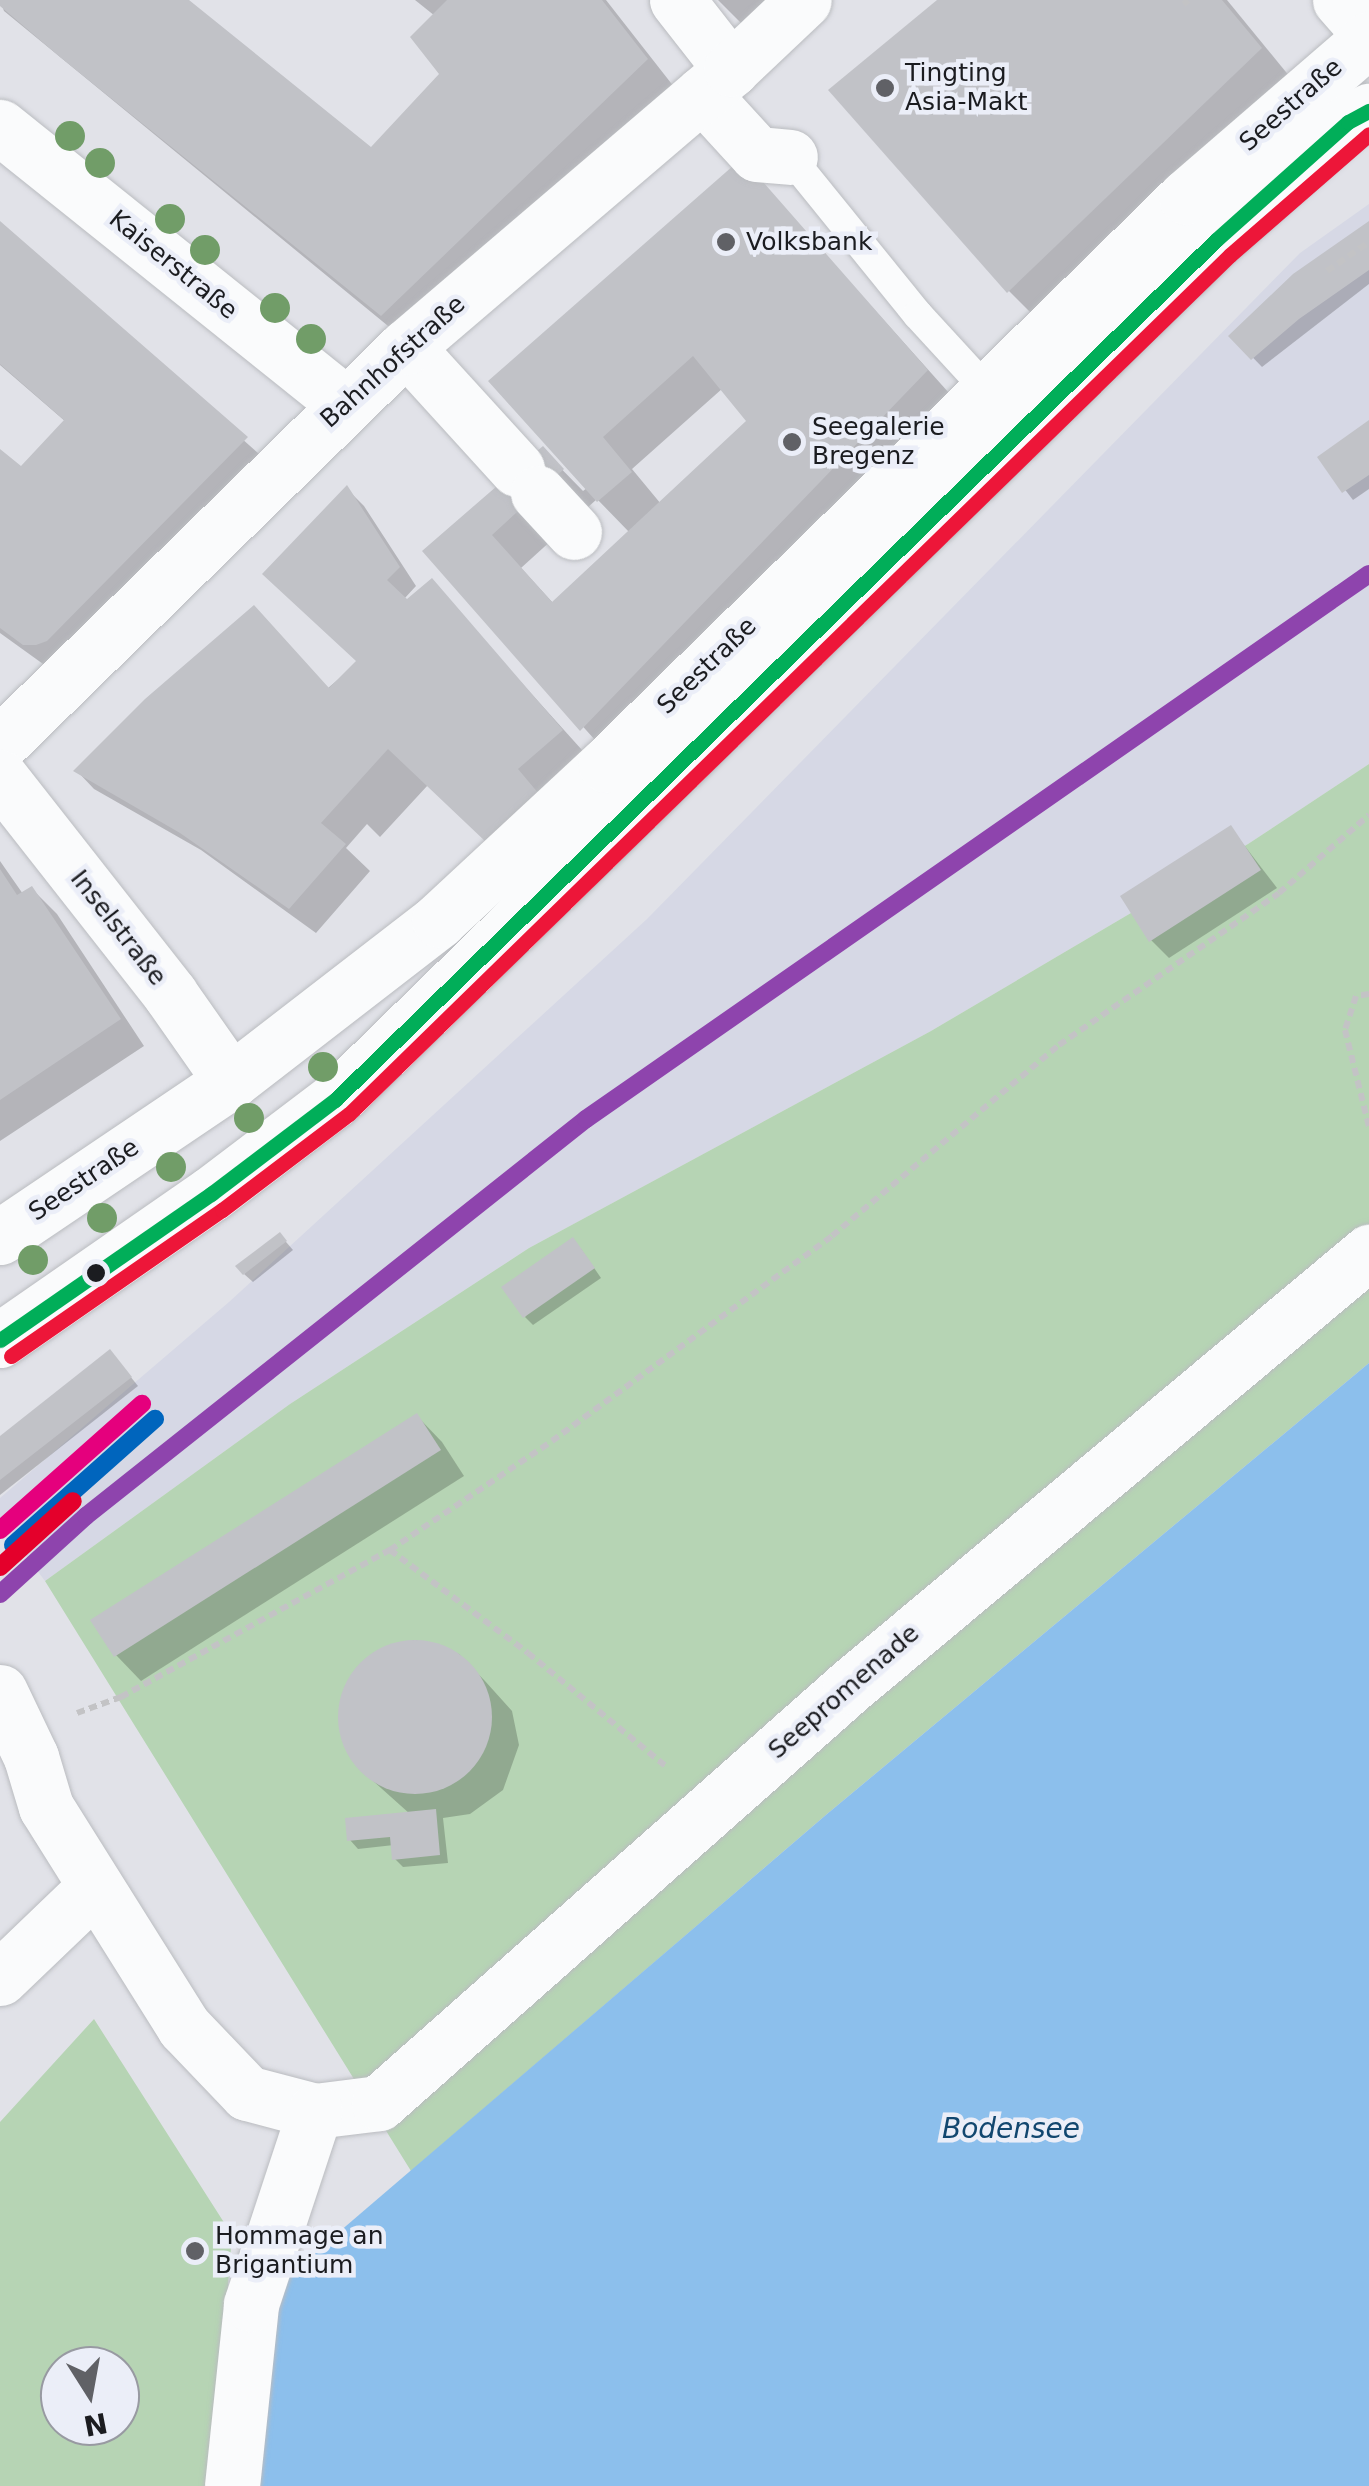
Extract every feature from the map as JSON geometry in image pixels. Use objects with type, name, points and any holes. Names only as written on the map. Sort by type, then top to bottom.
[{"type":"street","points":[[676,0],[757,154],[790,157]]},
{"type":"street","name":"Bahnhofstraße","points":[[0,744],[406,347],[716,81],[804,0]]},
{"type":"street","points":[[1340,0],[1369,36]]},
{"type":"street","name":"Seestraße","points":[[0,1238],[231,1081],[439,920],[606,765],[1186,197],[1369,36]]},
{"type":"street","name":"Seestraße","points":[[0,1340],[211,1194],[335,1100],[1216,240],[1348,122],[1369,111]]},
{"type":"street","name":"Kaiserstraße","points":[[0,127],[346,404]]},
{"type":"street","points":[[406,347],[543,498]]},
{"type":"street","name":"Inselstraße","points":[[0,777],[170,994],[231,1081]]},
{"type":"street","name":"Seepromenade","points":[[0,1692],[31,1757],[46,1807],[184,2027],[248,2094],[314,2111],[379,2103],[710,1808],[1369,1252]]},
{"type":"street","points":[[0,1978],[96,1887]]},
{"type":"street","points":[[232,2486],[251,2304],[314,2111]]},
{"type":"lane","points":[[790,157],[918,315],[988,392]]},
{"type":"path","points":[[1327,271],[1369,242]]},
{"type":"path","points":[[121,1697],[390,1550],[552,1440],[832,1236],[1058,1045],[1279,892],[1369,815]]},
{"type":"path","points":[[1369,994],[1356,996],[1344,1030],[1369,1128]]},
{"type":"path","points":[[390,1550],[528,1653],[696,1791],[710,1808]]},
{"type":"shaded area","points":[[1369,204],[1369,764],[1248,844],[931,1031],[529,1248],[290,1404],[45,1581],[0,1521],[0,1498],[229,1302],[647,919],[1300,253]]},
{"type":"green space","points":[[1369,764],[1369,1363],[827,1814],[411,2171],[45,1581],[290,1404],[529,1248],[931,1031],[1248,844]]},
{"type":"green space","points":[[94,2019],[232,2235],[212,2486],[0,2486],[0,2122]]},
{"type":"water","name":"Bodensee","points":[[1369,1363],[1369,2486],[254,2486],[269,2292],[827,1814]]},
{"type":"building","points":[[0,0],[189,0],[371,147],[439,74],[410,37],[447,0],[602,0],[648,59],[381,316],[60,57],[0,6]]},
{"type":"building","points":[[937,0],[1222,0],[1262,48],[1007,293],[828,90]]},
{"type":"building","name":"Seegalerie Bregenz","points":[[742,158],[928,370],[580,731],[422,551],[543,446],[564,469],[492,535],[552,602],[746,421],[693,356],[603,437],[632,472],[597,502],[488,381]]},
{"type":"building","points":[[0,221],[248,437],[47,641],[36,645],[23,645],[0,628],[0,449],[21,466],[64,420],[0,364]]},
{"type":"building","points":[[1369,221],[1369,270],[1299,319],[1251,360],[1228,336],[1293,274]]},
{"type":"building","points":[[1369,420],[1369,475],[1342,493],[1317,457]]},
{"type":"building","points":[[347,485],[400,567],[387,580],[407,599],[432,578],[563,730],[518,769],[539,794],[486,842],[388,749],[321,823],[346,844],[289,909],[180,833],[73,771],[145,699],[254,605],[329,688],[356,661],[262,574]]},
{"type":"building","points":[[1231,825],[1261,870],[1149,942],[1120,896]]},
{"type":"building","points":[[0,869],[17,895],[32,886],[121,1019],[0,1100]]},
{"type":"building","points":[[280,1232],[287,1241],[243,1275],[235,1266]]},
{"type":"building","points":[[573,1237],[595,1268],[523,1318],[501,1287]]},
{"type":"building","points":[[110,1349],[132,1377],[0,1480],[0,1436]]},
{"type":"building","points":[[417,1413],[441,1450],[114,1657],[90,1620]]},
{"type":"building","points":[[415,1640],[445,1646],[470,1662],[486,1687],[492,1717],[486,1747],[470,1772],[445,1788],[415,1794],[385,1788],[360,1772],[344,1747],[338,1717],[344,1687],[360,1662],[385,1646]]},
{"type":"building","points":[[436,1809],[440,1855],[392,1860],[390,1837],[347,1841],[345,1818]]},
{"type":"transit line","points":[[0,1340],[211,1194],[335,1100],[1216,240],[1348,122],[1369,111]]},
{"type":"transit line","points":[[11,1356],[222,1210],[349,1114],[1230,255],[1369,134]]},
{"type":"transit line","points":[[0,1594],[86,1516],[586,1119],[1369,574]]},
{"type":"transit line","points":[[0,1530],[142,1404]]},
{"type":"transit line","points":[[13,1545],[155,1419]]},
{"type":"transit line","points":[[0,1567],[73,1501]]},
{"type":"place","name":"Tingting Asia-Makt","points":[[885,88]]},
{"type":"place","name":"Volksbank","points":[[726,242]]},
{"type":"place","name":"Seegalerie Bregenz","points":[[792,442]]},
{"type":"place","name":"Hommage an Brigantium","points":[[195,2251]]}]
